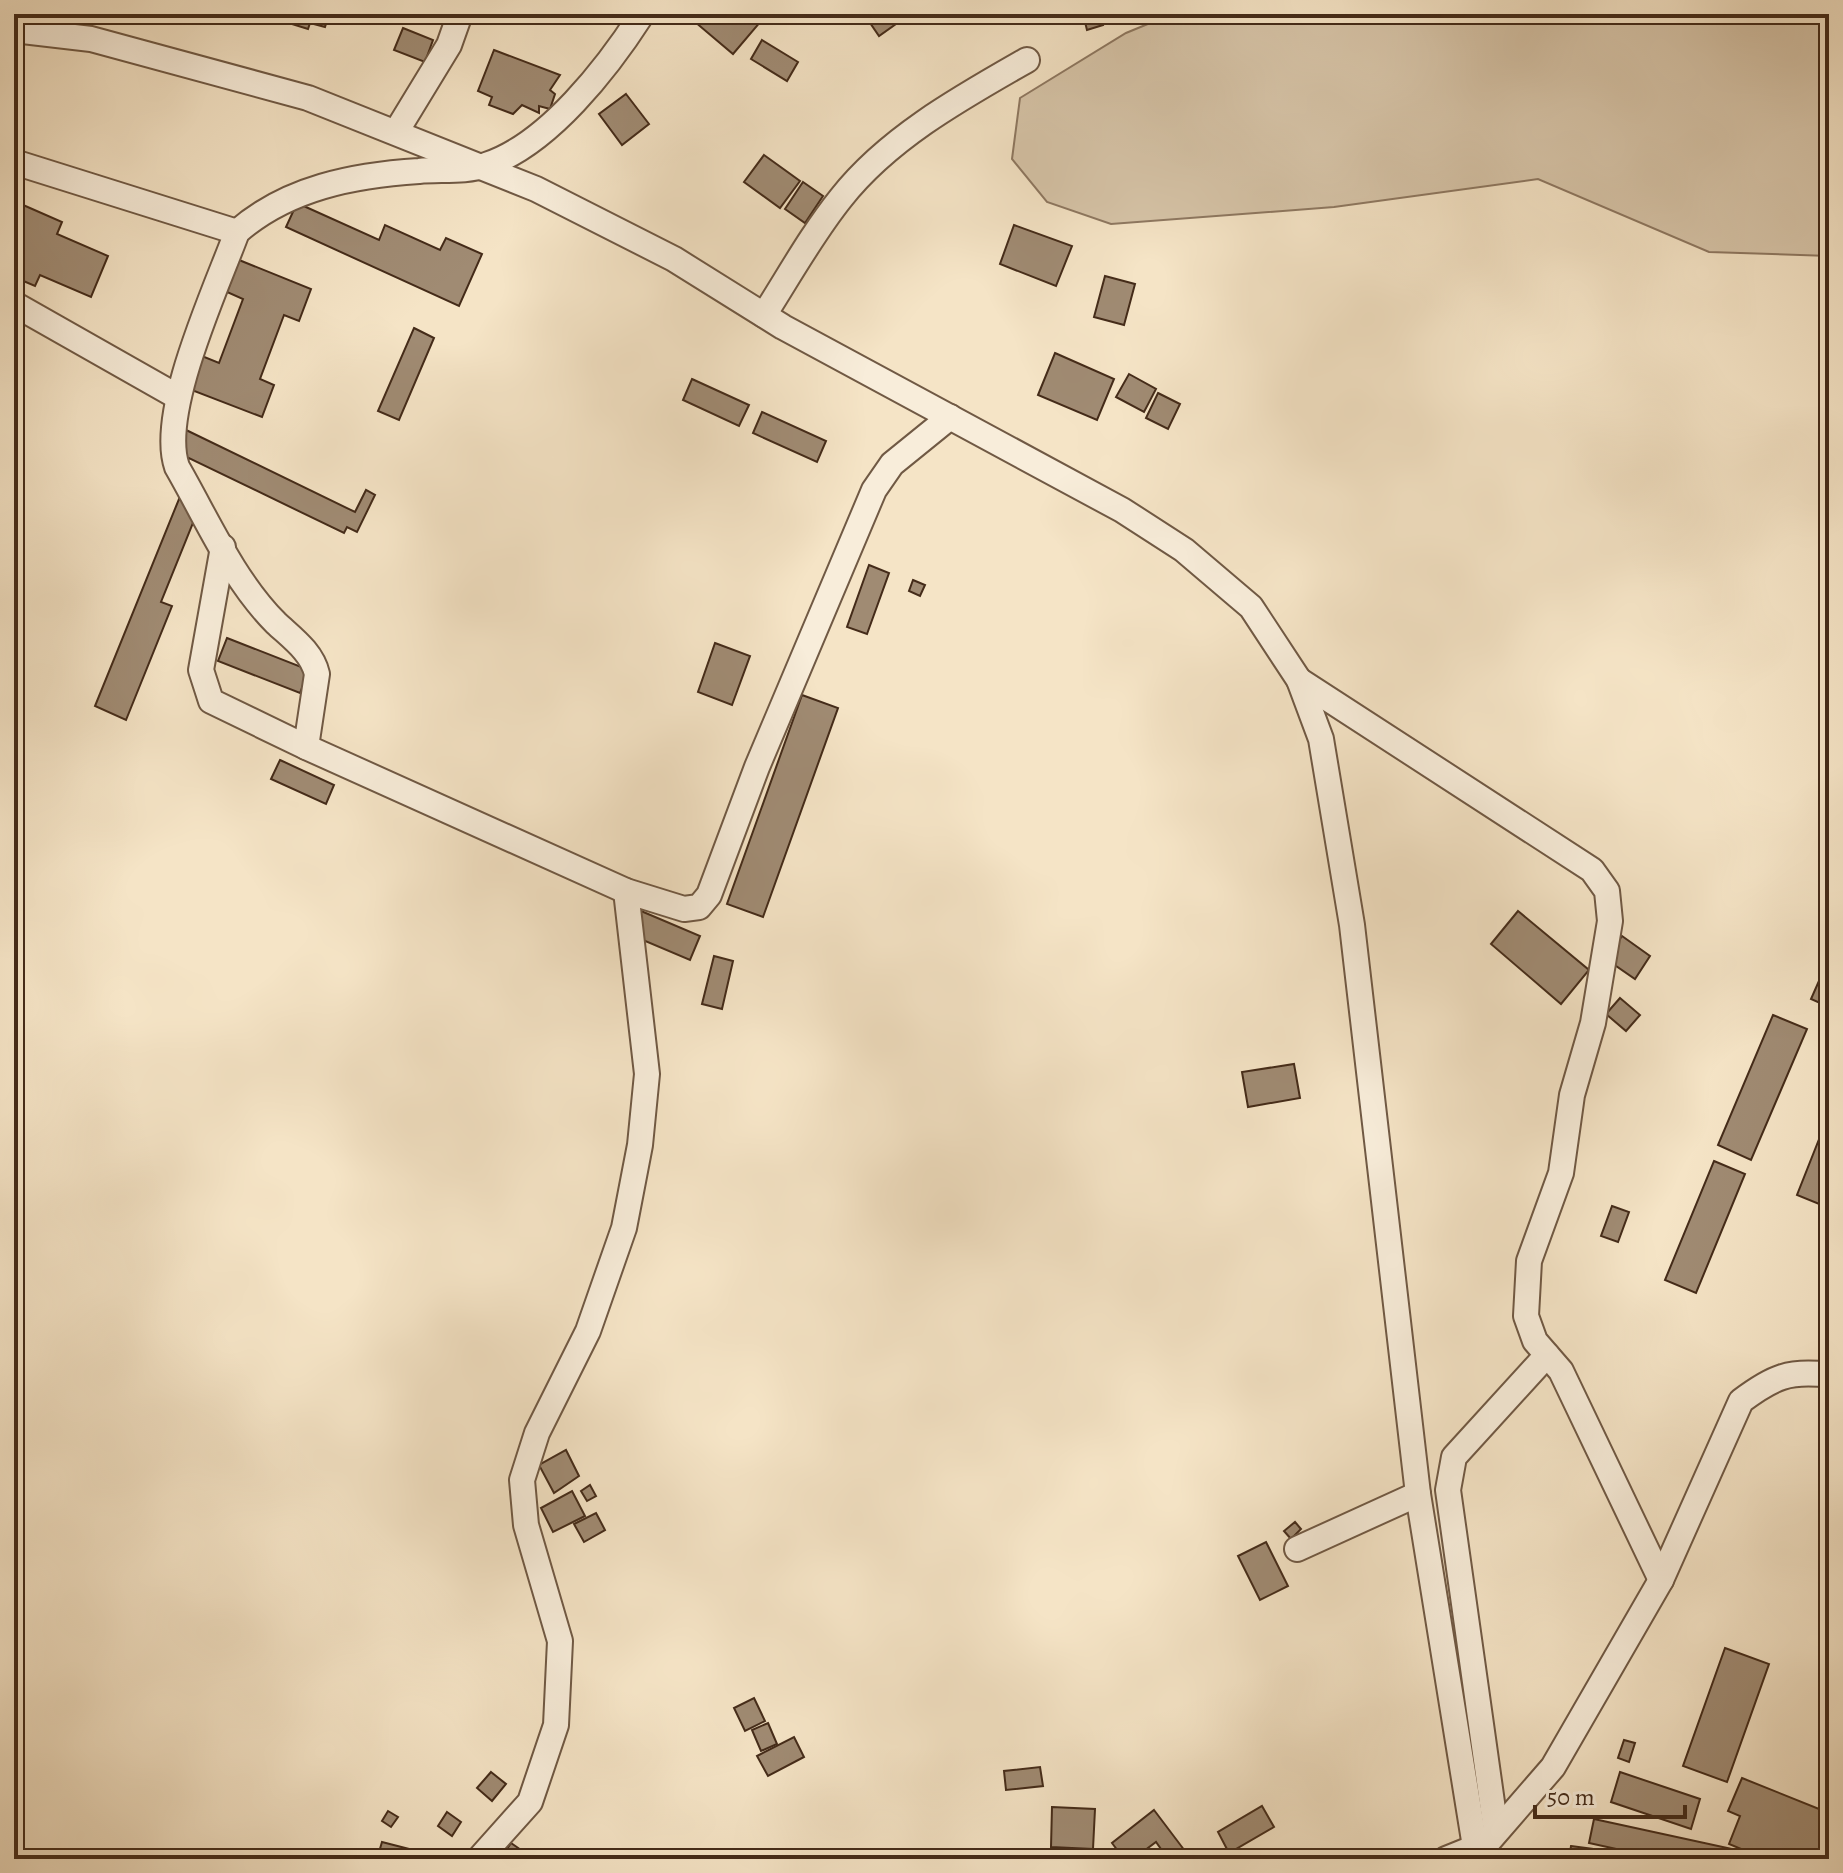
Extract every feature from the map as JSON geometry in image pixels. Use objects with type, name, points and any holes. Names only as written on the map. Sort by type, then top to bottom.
[{"type":"street","points":[[396,132],[449,45],[460,14]]},
{"type":"street","points":[[306,747],[317,674],[314,662],[272,619],[244,583],[177,467],[170,448],[178,397],[237,232],[255,216],[288,198],[351,178],[484,166],[518,152],[593,82],[642,14]]},
{"type":"street","points":[[14,30],[91,39],[308,98],[484,166],[674,259],[764,315],[1122,510],[1184,550],[1251,607],[1299,680],[1321,739],[1352,925],[1418,1494],[1477,1854]]},
{"type":"street","points":[[764,315],[842,196],[872,166],[970,92],[1027,60]]},
{"type":"street","points":[[14,162],[237,232]]},
{"type":"street","points":[[14,304],[178,397]]},
{"type":"street","points":[[223,547],[201,670],[211,701],[626,891],[684,909],[699,907],[709,895],[757,767],[874,490],[892,464],[950,417]]},
{"type":"street","points":[[1299,680],[1592,870],[1607,891],[1610,921],[1593,1023],[1572,1095],[1556,1194],[1529,1261],[1525,1290],[1526,1316],[1535,1341],[1561,1371],[1661,1580]]},
{"type":"street","points":[[479,1859],[530,1802],[556,1725],[560,1641],[526,1525],[522,1480],[537,1433],[588,1331],[624,1228],[640,1145],[647,1074],[626,891]]},
{"type":"street","points":[[1496,1831],[1448,1490],[1454,1457],[1547,1355]]},
{"type":"street","points":[[1446,1859],[1477,1854],[1553,1767],[1661,1580],[1741,1401],[1767,1382],[1799,1371],[1829,1375]]},
{"type":"street","points":[[1297,1549],[1418,1494]]},
{"type":"shaded area","points":[[1172,14],[1829,14],[1829,256],[1709,252],[1538,179],[1334,207],[1111,224],[1047,202],[1012,159],[1020,98],[1126,33]]},
{"type":"building","points":[[277,14],[329,14],[325,27],[310,23],[308,29],[276,19]]},
{"type":"building","points":[[702,14],[767,14],[733,54],[695,22]]},
{"type":"building","points":[[864,14],[910,14],[879,36]]},
{"type":"building","points":[[1083,14],[1100,14],[1103,25],[1087,30]]},
{"type":"building","points":[[403,28],[433,40],[425,62],[394,50]]},
{"type":"building","points":[[762,40],[798,62],[787,81],[751,59]]},
{"type":"building","points":[[494,50],[560,75],[550,90],[555,94],[550,109],[539,106],[539,113],[522,105],[513,114],[489,105],[492,97],[478,91]]},
{"type":"building","points":[[626,94],[649,124],[622,145],[599,114]]},
{"type":"building","points":[[764,155],[800,181],[780,208],[744,182]]},
{"type":"building","points":[[803,182],[823,196],[805,223],[785,209]]},
{"type":"building","points":[[14,201],[62,222],[57,234],[108,256],[91,297],[40,275],[35,286],[14,277]]},
{"type":"building","points":[[297,203],[379,240],[385,225],[440,250],[446,238],[482,254],[459,306],[286,227]]},
{"type":"building","points":[[1014,225],[1072,246],[1056,286],[1000,264]]},
{"type":"building","points":[[239,260],[311,289],[299,321],[284,315],[260,379],[274,385],[262,417],[189,389],[202,356],[219,363],[243,299],[227,292]]},
{"type":"building","points":[[1105,276],[1135,284],[1124,325],[1094,317]]},
{"type":"building","points":[[414,328],[434,338],[399,420],[378,411]]},
{"type":"building","points":[[1055,353],[1114,379],[1097,420],[1038,395]]},
{"type":"building","points":[[1129,374],[1156,389],[1144,412],[1116,397]]},
{"type":"building","points":[[692,379],[749,405],[739,426],[683,400]]},
{"type":"building","points":[[1158,393],[1180,404],[1168,429],[1146,418]]},
{"type":"building","points":[[762,412],[826,441],[817,462],[753,433]]},
{"type":"building","points":[[184,429],[355,512],[366,490],[375,495],[357,532],[347,527],[344,533],[189,458],[186,465]]},
{"type":"building","points":[[179,499],[199,508],[161,602],[172,606],[126,720],[95,706]]},
{"type":"building","points":[[869,565],[889,573],[867,634],[847,627]]},
{"type":"building","points":[[913,580],[925,585],[920,596],[909,591]]},
{"type":"building","points":[[227,638],[309,670],[300,693],[218,661]]},
{"type":"building","points":[[715,643],[750,656],[732,705],[698,692]]},
{"type":"building","points":[[802,695],[838,708],[763,917],[727,904]]},
{"type":"building","points":[[280,760],[334,785],[326,804],[271,779]]},
{"type":"building","points":[[641,911],[700,936],[690,960],[631,935]]},
{"type":"building","points":[[1518,911],[1589,970],[1561,1004],[1491,944]]},
{"type":"building","points":[[1622,936],[1650,956],[1635,979],[1606,959]]},
{"type":"building","points":[[714,956],[733,961],[722,1009],[702,1004]]},
{"type":"building","points":[[1826,965],[1829,967],[1829,1007],[1811,999]]},
{"type":"building","points":[[1620,998],[1640,1015],[1626,1031],[1606,1014]]},
{"type":"building","points":[[1773,1015],[1807,1029],[1751,1160],[1718,1145]]},
{"type":"building","points":[[1294,1064],[1300,1098],[1248,1107],[1242,1072]]},
{"type":"building","points":[[1829,1114],[1829,1208],[1797,1195]]},
{"type":"building","points":[[1714,1161],[1745,1174],[1696,1293],[1665,1280]]},
{"type":"building","points":[[1612,1206],[1629,1212],[1618,1242],[1601,1236]]},
{"type":"building","points":[[566,1450],[579,1476],[554,1493],[539,1465]]},
{"type":"building","points":[[590,1485],[596,1496],[587,1501],[581,1491]]},
{"type":"building","points":[[572,1491],[585,1516],[553,1532],[541,1508]]},
{"type":"building","points":[[596,1513],[605,1530],[584,1542],[574,1524]]},
{"type":"building","points":[[1295,1522],[1301,1529],[1291,1539],[1284,1531]]},
{"type":"building","points":[[1266,1542],[1288,1586],[1260,1600],[1238,1556]]},
{"type":"building","points":[[1725,1648],[1769,1664],[1727,1782],[1683,1766]]},
{"type":"building","points":[[754,1698],[765,1721],[745,1731],[734,1708]]},
{"type":"building","points":[[768,1723],[777,1744],[761,1751],[752,1730]]},
{"type":"building","points":[[794,1737],[804,1757],[768,1776],[757,1756]]},
{"type":"building","points":[[1624,1740],[1635,1743],[1629,1762],[1618,1758]]},
{"type":"building","points":[[1040,1767],[1043,1786],[1006,1790],[1004,1771]]},
{"type":"building","points":[[491,1772],[506,1784],[492,1801],[477,1788]]},
{"type":"building","points":[[1620,1772],[1700,1799],[1691,1829],[1611,1802]]},
{"type":"building","points":[[1742,1778],[1829,1813],[1829,1853],[1825,1851],[1821,1859],[1765,1859],[1729,1844],[1740,1816],[1728,1811]]},
{"type":"building","points":[[1262,1806],[1274,1827],[1229,1853],[1218,1832]]},
{"type":"building","points":[[1052,1807],[1095,1809],[1093,1849],[1051,1847]]},
{"type":"building","points":[[1154,1810],[1185,1851],[1168,1859],[1156,1842],[1140,1854],[1144,1859],[1124,1859],[1112,1843]]},
{"type":"building","points":[[388,1811],[398,1817],[391,1827],[382,1821]]},
{"type":"building","points":[[447,1812],[461,1822],[452,1836],[438,1826]]},
{"type":"building","points":[[1594,1819],[1732,1849],[1730,1859],[1662,1859],[1589,1843]]},
{"type":"building","points":[[382,1842],[417,1851],[415,1859],[377,1859]]},
{"type":"building","points":[[511,1843],[534,1859],[500,1859]]},
{"type":"building","points":[[1571,1846],[1602,1850],[1601,1859],[1569,1859]]},
{"type":"building","points":[[819,1850],[848,1851],[847,1859],[819,1859]]}]
